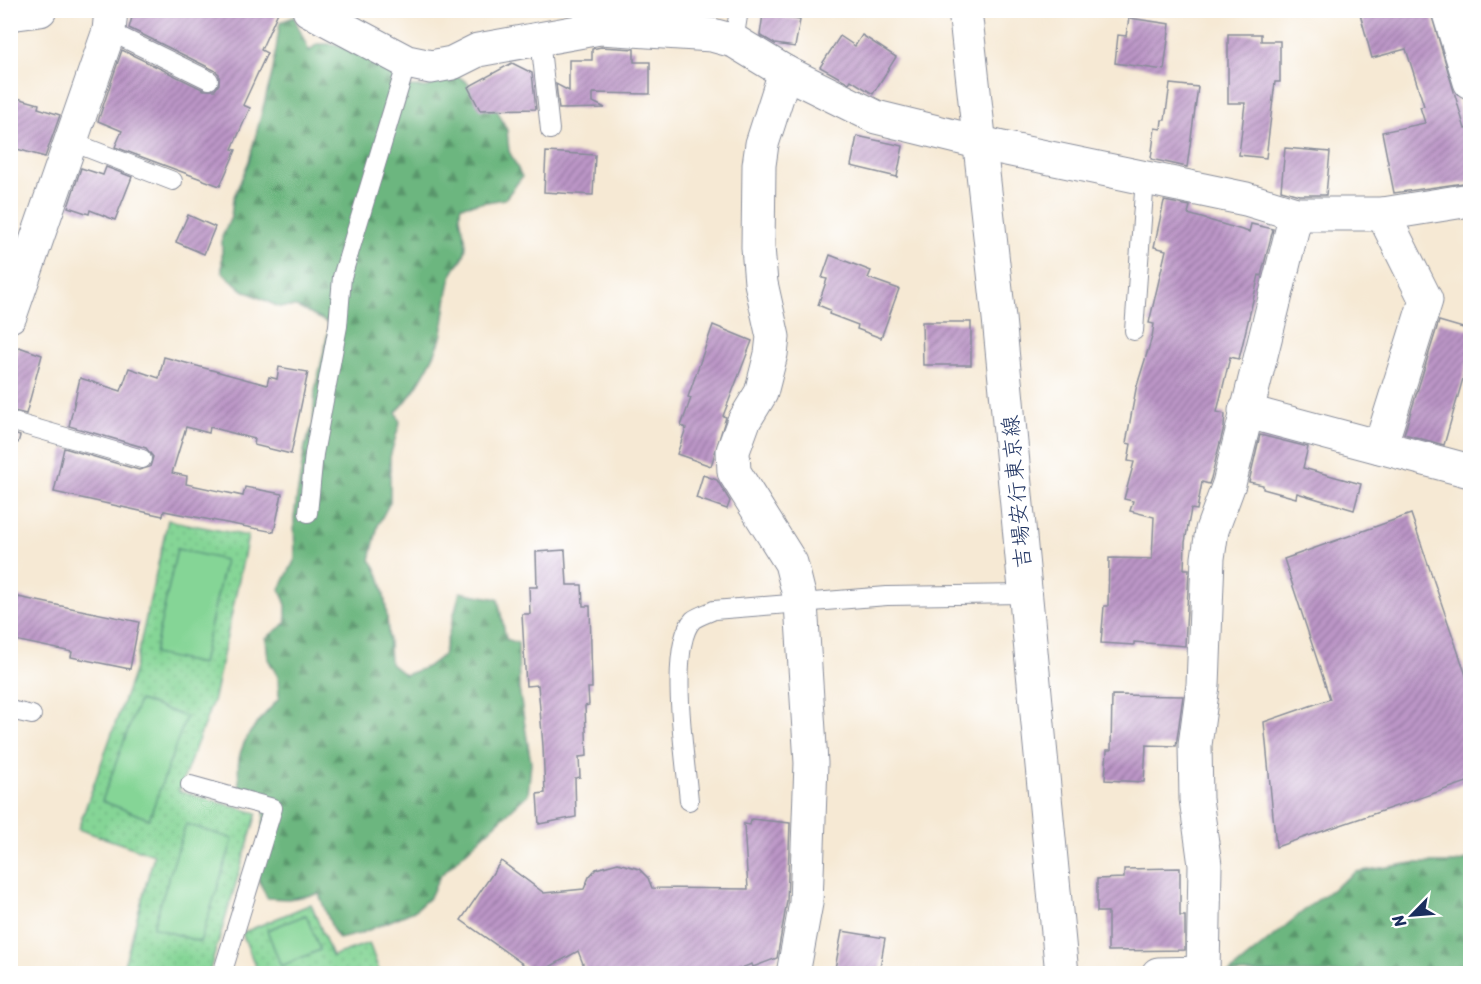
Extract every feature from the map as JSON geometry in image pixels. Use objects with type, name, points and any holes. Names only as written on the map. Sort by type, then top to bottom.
[{"type":"street","points":[[10,14],[40,10]]},
{"type":"street","points":[[309,10],[363,24],[406,62],[431,67],[452,63],[478,50],[540,39],[600,19],[712,35],[737,26],[785,72],[876,117],[979,143],[1246,200],[1296,214],[1383,214],[1470,200]]},
{"type":"street","name":"吉場安行東京線","points":[[965,10],[999,318],[1062,974]]},
{"type":"street","points":[[1448,10],[1470,82]]},
{"type":"street","points":[[10,316],[72,142],[110,21]]},
{"type":"street","points":[[785,72],[762,144],[759,165],[758,247],[761,283],[773,338],[771,354],[761,393],[744,421],[733,451],[734,472],[791,563],[801,603],[811,763],[806,903],[794,974]]},
{"type":"street","points":[[1158,974],[1203,973],[1205,865],[1196,799],[1195,745],[1203,685],[1208,558],[1212,530],[1228,484],[1296,214]]},
{"type":"street","points":[[1380,447],[1426,300],[1383,214]]},
{"type":"street","points":[[1245,411],[1470,471]]},
{"type":"lane","points":[[110,21],[209,80]]},
{"type":"lane","points":[[540,39],[550,130]]},
{"type":"lane","points":[[308,513],[314,454],[338,326],[342,278],[406,62]]},
{"type":"lane","points":[[72,142],[173,181]]},
{"type":"lane","points":[[1134,331],[1145,178]]},
{"type":"lane","points":[[10,421],[142,459]]},
{"type":"lane","points":[[689,801],[679,667],[681,642],[694,620],[714,610],[887,596],[1026,594]]},
{"type":"lane","points":[[10,710],[32,716]]},
{"type":"lane","points":[[190,785],[273,808],[222,974]]},
{"type":"green space","points":[[294,17],[309,51],[317,44],[336,44],[385,66],[404,87],[428,87],[441,79],[459,77],[467,82],[473,93],[496,108],[507,130],[509,151],[522,177],[505,199],[461,206],[460,218],[466,249],[452,274],[440,342],[417,386],[396,412],[400,422],[390,457],[390,502],[378,525],[370,560],[376,569],[384,594],[390,663],[405,675],[427,667],[443,655],[460,592],[498,599],[506,639],[518,643],[519,689],[531,763],[528,794],[440,876],[430,897],[414,911],[359,934],[339,939],[333,930],[319,894],[288,899],[267,898],[257,876],[265,807],[239,797],[238,763],[241,749],[255,726],[279,698],[278,677],[268,659],[266,638],[286,623],[286,605],[280,589],[295,559],[294,518],[297,496],[305,446],[313,425],[315,390],[330,324],[297,307],[279,307],[243,290],[222,272],[222,237],[231,217],[233,199],[249,161],[273,70],[280,22]]},
{"type":"green space","points":[[168,520],[248,536],[214,698],[179,791],[257,813],[209,973],[122,973],[154,855],[78,829],[134,671]]},
{"type":"green space","points":[[177,549],[225,560],[202,664],[154,654]]},
{"type":"green space","points":[[139,700],[186,717],[149,819],[102,801]]},
{"type":"green space","points":[[186,824],[233,839],[200,942],[153,927]]},
{"type":"green space","points":[[1470,859],[1470,973],[1229,973],[1312,904],[1356,872],[1413,863],[1455,863]]},
{"type":"green space","points":[[311,904],[332,956],[369,943],[380,973],[258,973],[242,933]]},
{"type":"green space","points":[[306,915],[320,950],[281,966],[267,930]]},
{"type":"building","points":[[134,10],[279,10],[261,50],[267,53],[243,105],[250,108],[232,149],[236,150],[220,186],[115,147],[122,131],[98,121],[122,50],[204,90],[215,90],[219,84],[219,74],[214,70],[129,28]]},
{"type":"building","points":[[1359,10],[1430,10],[1465,129],[1470,128],[1470,182],[1394,193],[1382,132],[1425,123],[1420,107],[1424,106],[1406,49],[1372,58]]},
{"type":"building","points":[[763,14],[800,20],[795,47],[775,44],[760,35]]},
{"type":"building","points":[[1129,18],[1170,24],[1164,70],[1115,63],[1118,35],[1126,36]]},
{"type":"building","points":[[1228,34],[1261,34],[1261,41],[1280,41],[1280,82],[1275,82],[1266,158],[1239,155],[1245,103],[1228,103]]},
{"type":"building","points":[[862,35],[896,57],[873,94],[851,80],[849,83],[820,67],[840,36],[855,46]]},
{"type":"building","points":[[601,47],[634,49],[634,62],[650,62],[650,94],[593,93],[593,102],[605,108],[559,109],[556,84],[569,91],[569,60],[592,60],[592,49]]},
{"type":"building","points":[[512,63],[532,73],[536,109],[480,110],[468,87]]},
{"type":"building","points":[[1170,84],[1198,87],[1187,167],[1151,159],[1155,128],[1161,129],[1162,120],[1165,120]]},
{"type":"building","points":[[10,96],[39,104],[38,108],[60,115],[45,157],[10,147]]},
{"type":"building","points":[[857,136],[903,146],[897,177],[851,166]]},
{"type":"building","points":[[1285,148],[1330,152],[1326,195],[1299,195],[1281,190]]},
{"type":"building","points":[[546,152],[595,155],[593,195],[544,192]]},
{"type":"building","points":[[106,167],[132,177],[115,220],[90,210],[89,214],[68,207],[81,168],[103,175]]},
{"type":"building","points":[[1164,201],[1190,206],[1188,214],[1249,232],[1251,224],[1273,229],[1261,276],[1259,275],[1239,359],[1230,357],[1217,412],[1225,414],[1224,427],[1211,478],[1209,484],[1202,482],[1197,510],[1191,509],[1185,542],[1184,569],[1189,569],[1185,646],[1134,642],[1134,645],[1101,643],[1104,606],[1108,606],[1109,558],[1152,559],[1154,517],[1130,511],[1133,501],[1124,499],[1134,462],[1128,461],[1131,444],[1126,443],[1136,389],[1152,337],[1154,324],[1149,323],[1166,250],[1154,247]]},
{"type":"building","points":[[188,215],[215,227],[204,254],[176,242]]},
{"type":"building","points":[[830,255],[871,271],[868,278],[899,289],[881,338],[857,329],[858,325],[829,314],[830,310],[818,305],[827,279],[822,278]]},
{"type":"building","points":[[1439,321],[1470,330],[1470,354],[1444,445],[1404,434]]},
{"type":"building","points":[[922,322],[971,322],[971,365],[923,365]]},
{"type":"building","points":[[713,325],[752,341],[723,416],[726,417],[711,466],[677,454],[686,428],[681,426],[691,398],[688,397]]},
{"type":"building","points":[[19,347],[42,355],[26,414],[10,410],[10,374]]},
{"type":"building","points":[[164,357],[267,385],[269,377],[277,379],[279,367],[308,372],[291,454],[254,445],[255,439],[210,427],[209,433],[186,427],[172,473],[187,476],[186,484],[243,496],[245,487],[282,494],[274,532],[164,511],[163,516],[54,492],[64,448],[139,470],[150,467],[153,457],[146,448],[69,426],[80,378],[121,391],[129,368],[159,378]]},
{"type":"building","points":[[10,433],[20,436],[18,443],[10,442]]},
{"type":"building","points":[[1260,435],[1308,447],[1303,468],[1361,484],[1354,510],[1297,493],[1296,498],[1263,489],[1263,485],[1249,482]]},
{"type":"building","points":[[703,475],[717,480],[730,501],[727,509],[696,498]]},
{"type":"building","points":[[1411,514],[1470,687],[1470,781],[1276,847],[1264,722],[1330,699],[1284,559]]},
{"type":"building","points":[[565,550],[567,585],[582,585],[583,606],[590,606],[592,688],[588,688],[589,705],[585,706],[587,756],[579,757],[580,777],[575,778],[576,817],[539,824],[537,794],[545,793],[543,746],[538,685],[526,686],[522,614],[530,614],[529,587],[537,587],[536,552]]},
{"type":"building","points":[[18,597],[139,622],[130,669],[71,657],[72,652],[10,639]]},
{"type":"building","points":[[1112,695],[1183,696],[1176,746],[1146,745],[1144,782],[1105,780],[1107,750],[1111,750]]},
{"type":"building","points":[[751,819],[790,823],[787,901],[777,958],[753,967],[752,964],[725,974],[587,974],[578,951],[537,974],[461,920],[501,861],[544,893],[584,889],[589,877],[596,869],[618,863],[639,869],[648,878],[652,888],[748,889],[744,824],[750,825]]},
{"type":"building","points":[[1180,868],[1180,916],[1185,916],[1185,950],[1108,951],[1108,912],[1097,912],[1097,879],[1124,878],[1124,869]]},
{"type":"building","points":[[842,931],[885,938],[879,974],[834,974]]}]
